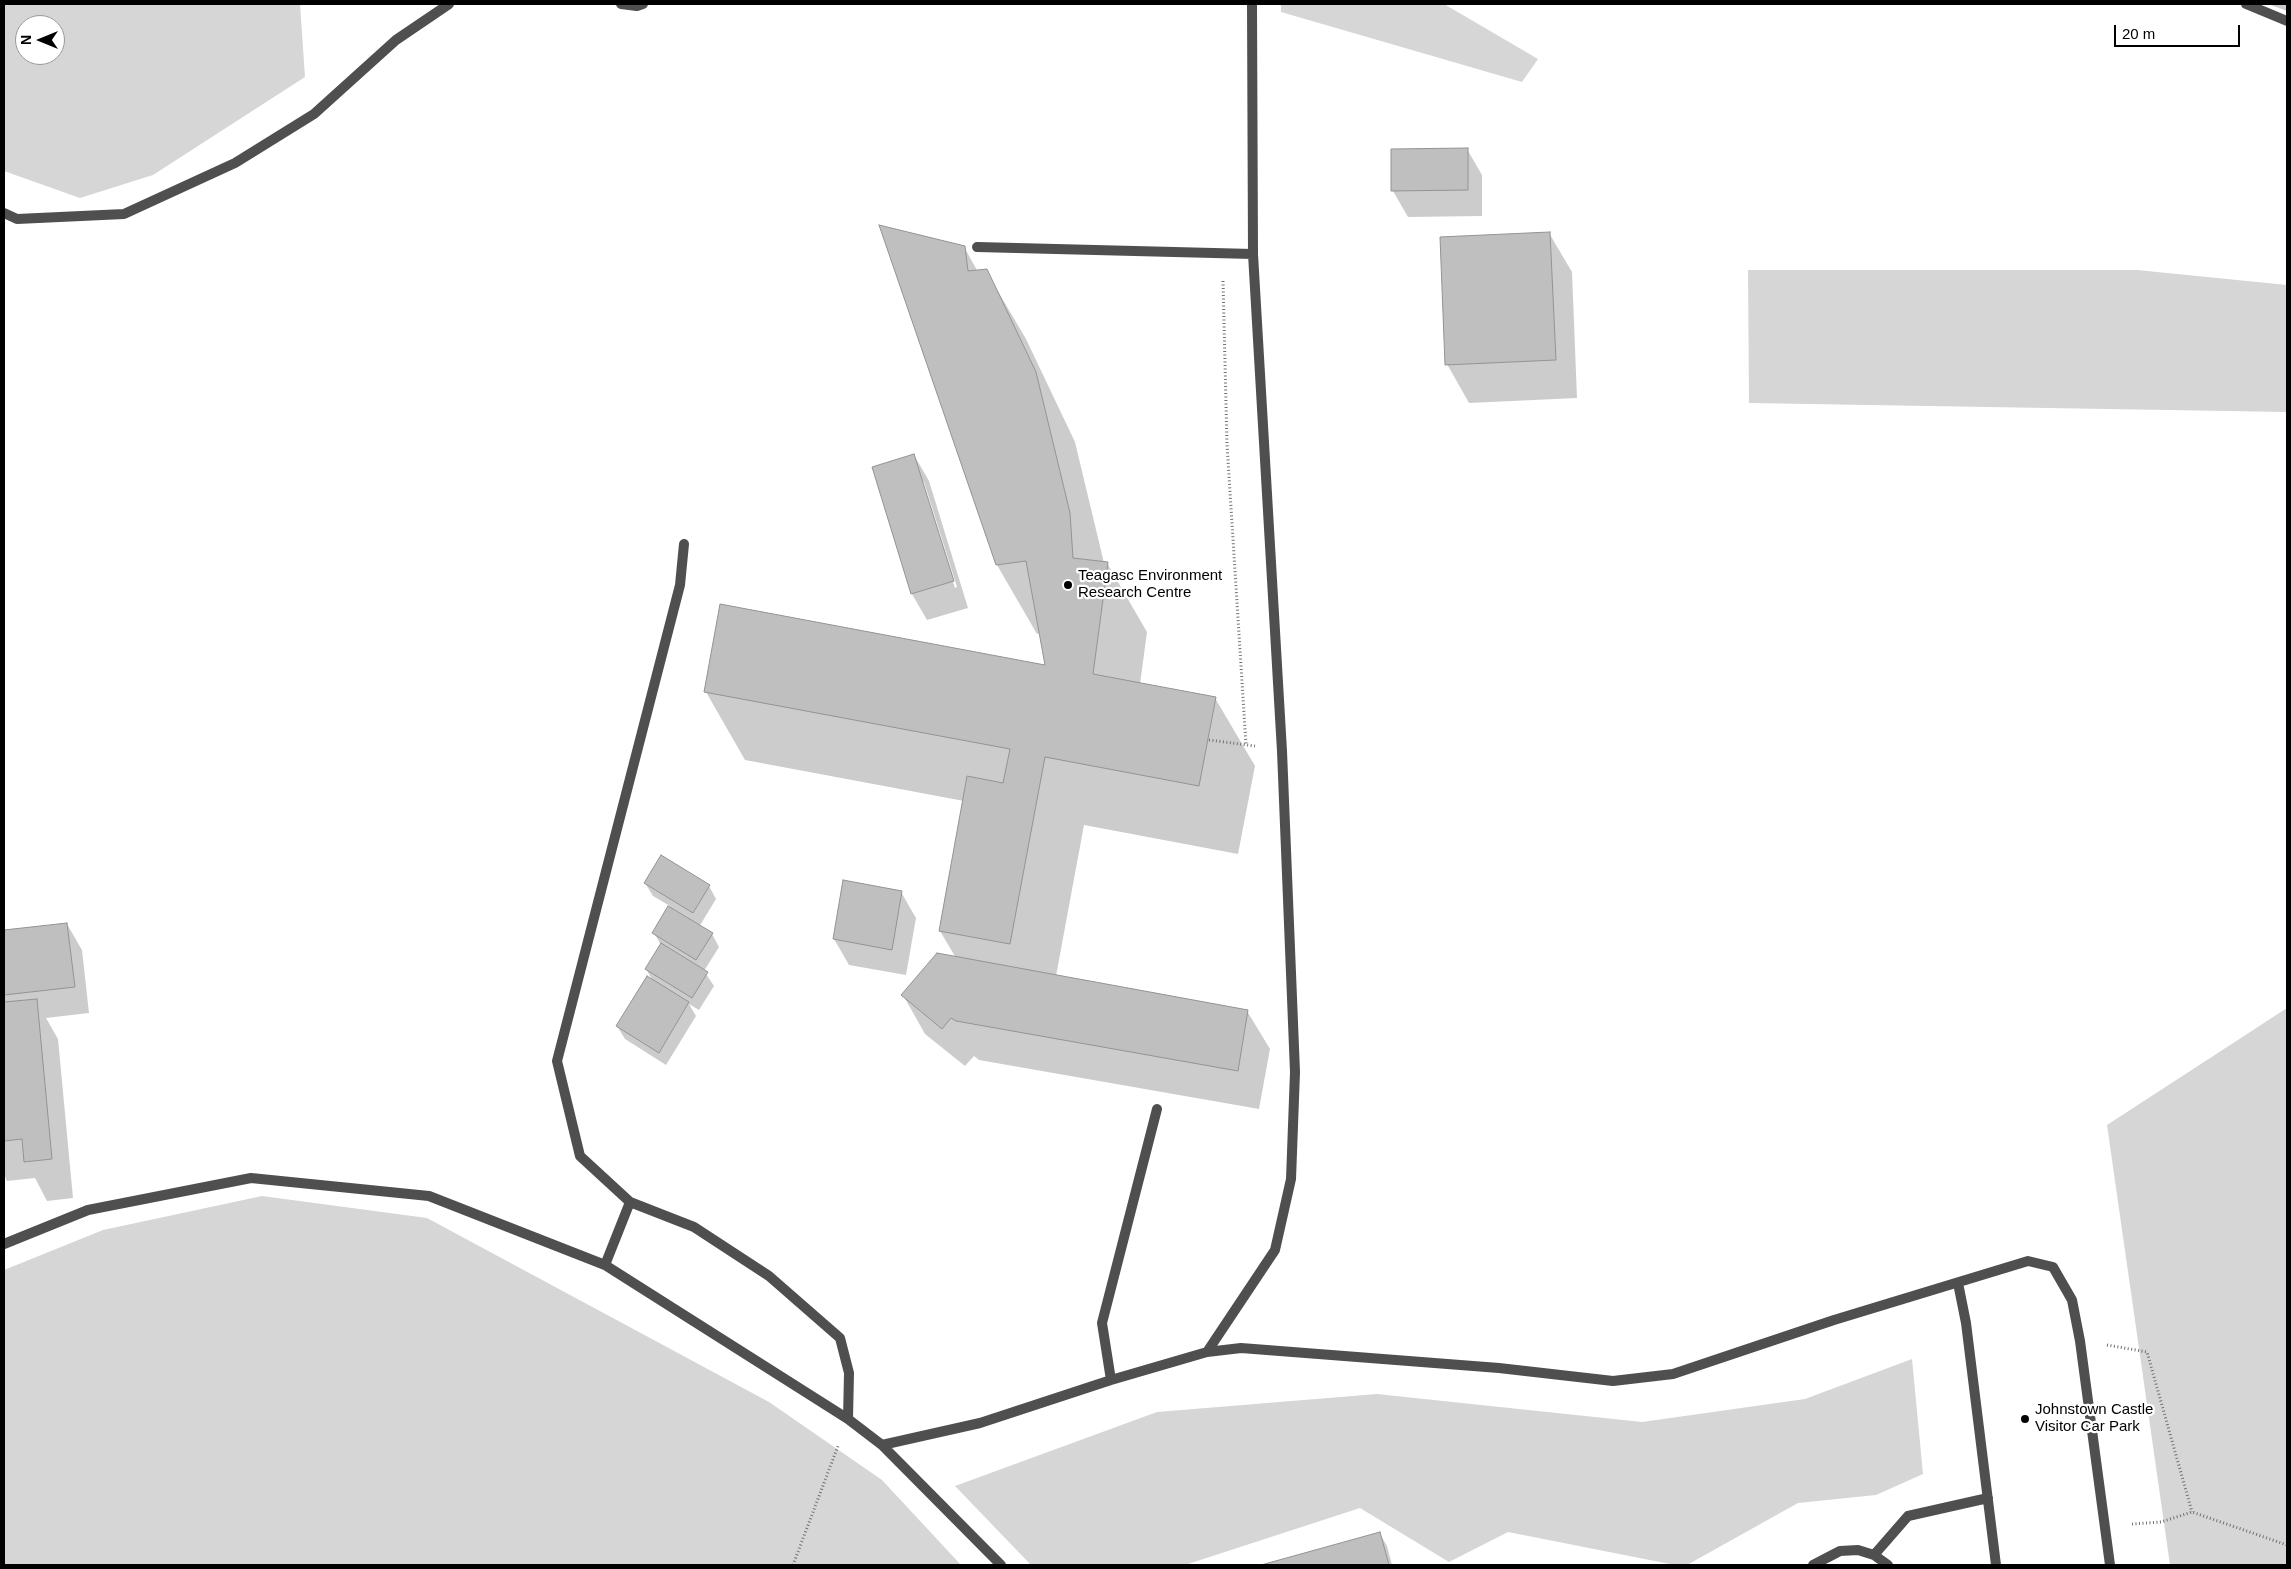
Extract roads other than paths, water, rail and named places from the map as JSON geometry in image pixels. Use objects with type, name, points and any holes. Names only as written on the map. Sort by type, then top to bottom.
[{"type":"lane","points":[[4,213],[17,219],[124,214],[235,163],[314,114],[396,40],[449,4]]},
{"type":"lane","points":[[621,4],[637,6],[643,4]]},
{"type":"lane","points":[[1207,1352],[1275,1250],[1291,1179],[1295,1072],[1282,751],[1253,254],[1252,4]]},
{"type":"lane","points":[[2246,4],[2287,21]]},
{"type":"lane","points":[[976,247],[1253,254]]},
{"type":"lane","points":[[684,544],[680,585],[557,1061],[580,1156],[630,1202],[694,1227],[770,1276],[840,1338],[849,1373],[848,1419]]},
{"type":"lane","points":[[1111,1380],[1102,1323],[1157,1109]]},
{"type":"lane","points":[[4,1244],[88,1210],[251,1178],[429,1196],[604,1265],[848,1419],[882,1445],[1001,1565]]},
{"type":"lane","points":[[604,1265],[630,1202]]},
{"type":"lane","points":[[882,1445],[980,1423],[1111,1380],[1207,1352],[1240,1348],[1499,1368],[1613,1381],[1673,1374],[1834,1320],[2028,1261],[2053,1268],[2072,1300],[2080,1342],[2110,1565]]},
{"type":"lane","points":[[1958,1283],[1966,1322],[1996,1565]]},
{"type":"lane","points":[[1874,1555],[1908,1516],[1988,1498]]},
{"type":"lane","points":[[1813,1565],[1840,1551],[1858,1550],[1874,1555],[1888,1565]]},
{"type":"place","name":"Teagasc Environment Research Centre","points":[[1068,585]]},
{"type":"place","name":"Johnstown Castle Visitor Car Park","points":[[2025,1419]]}]
